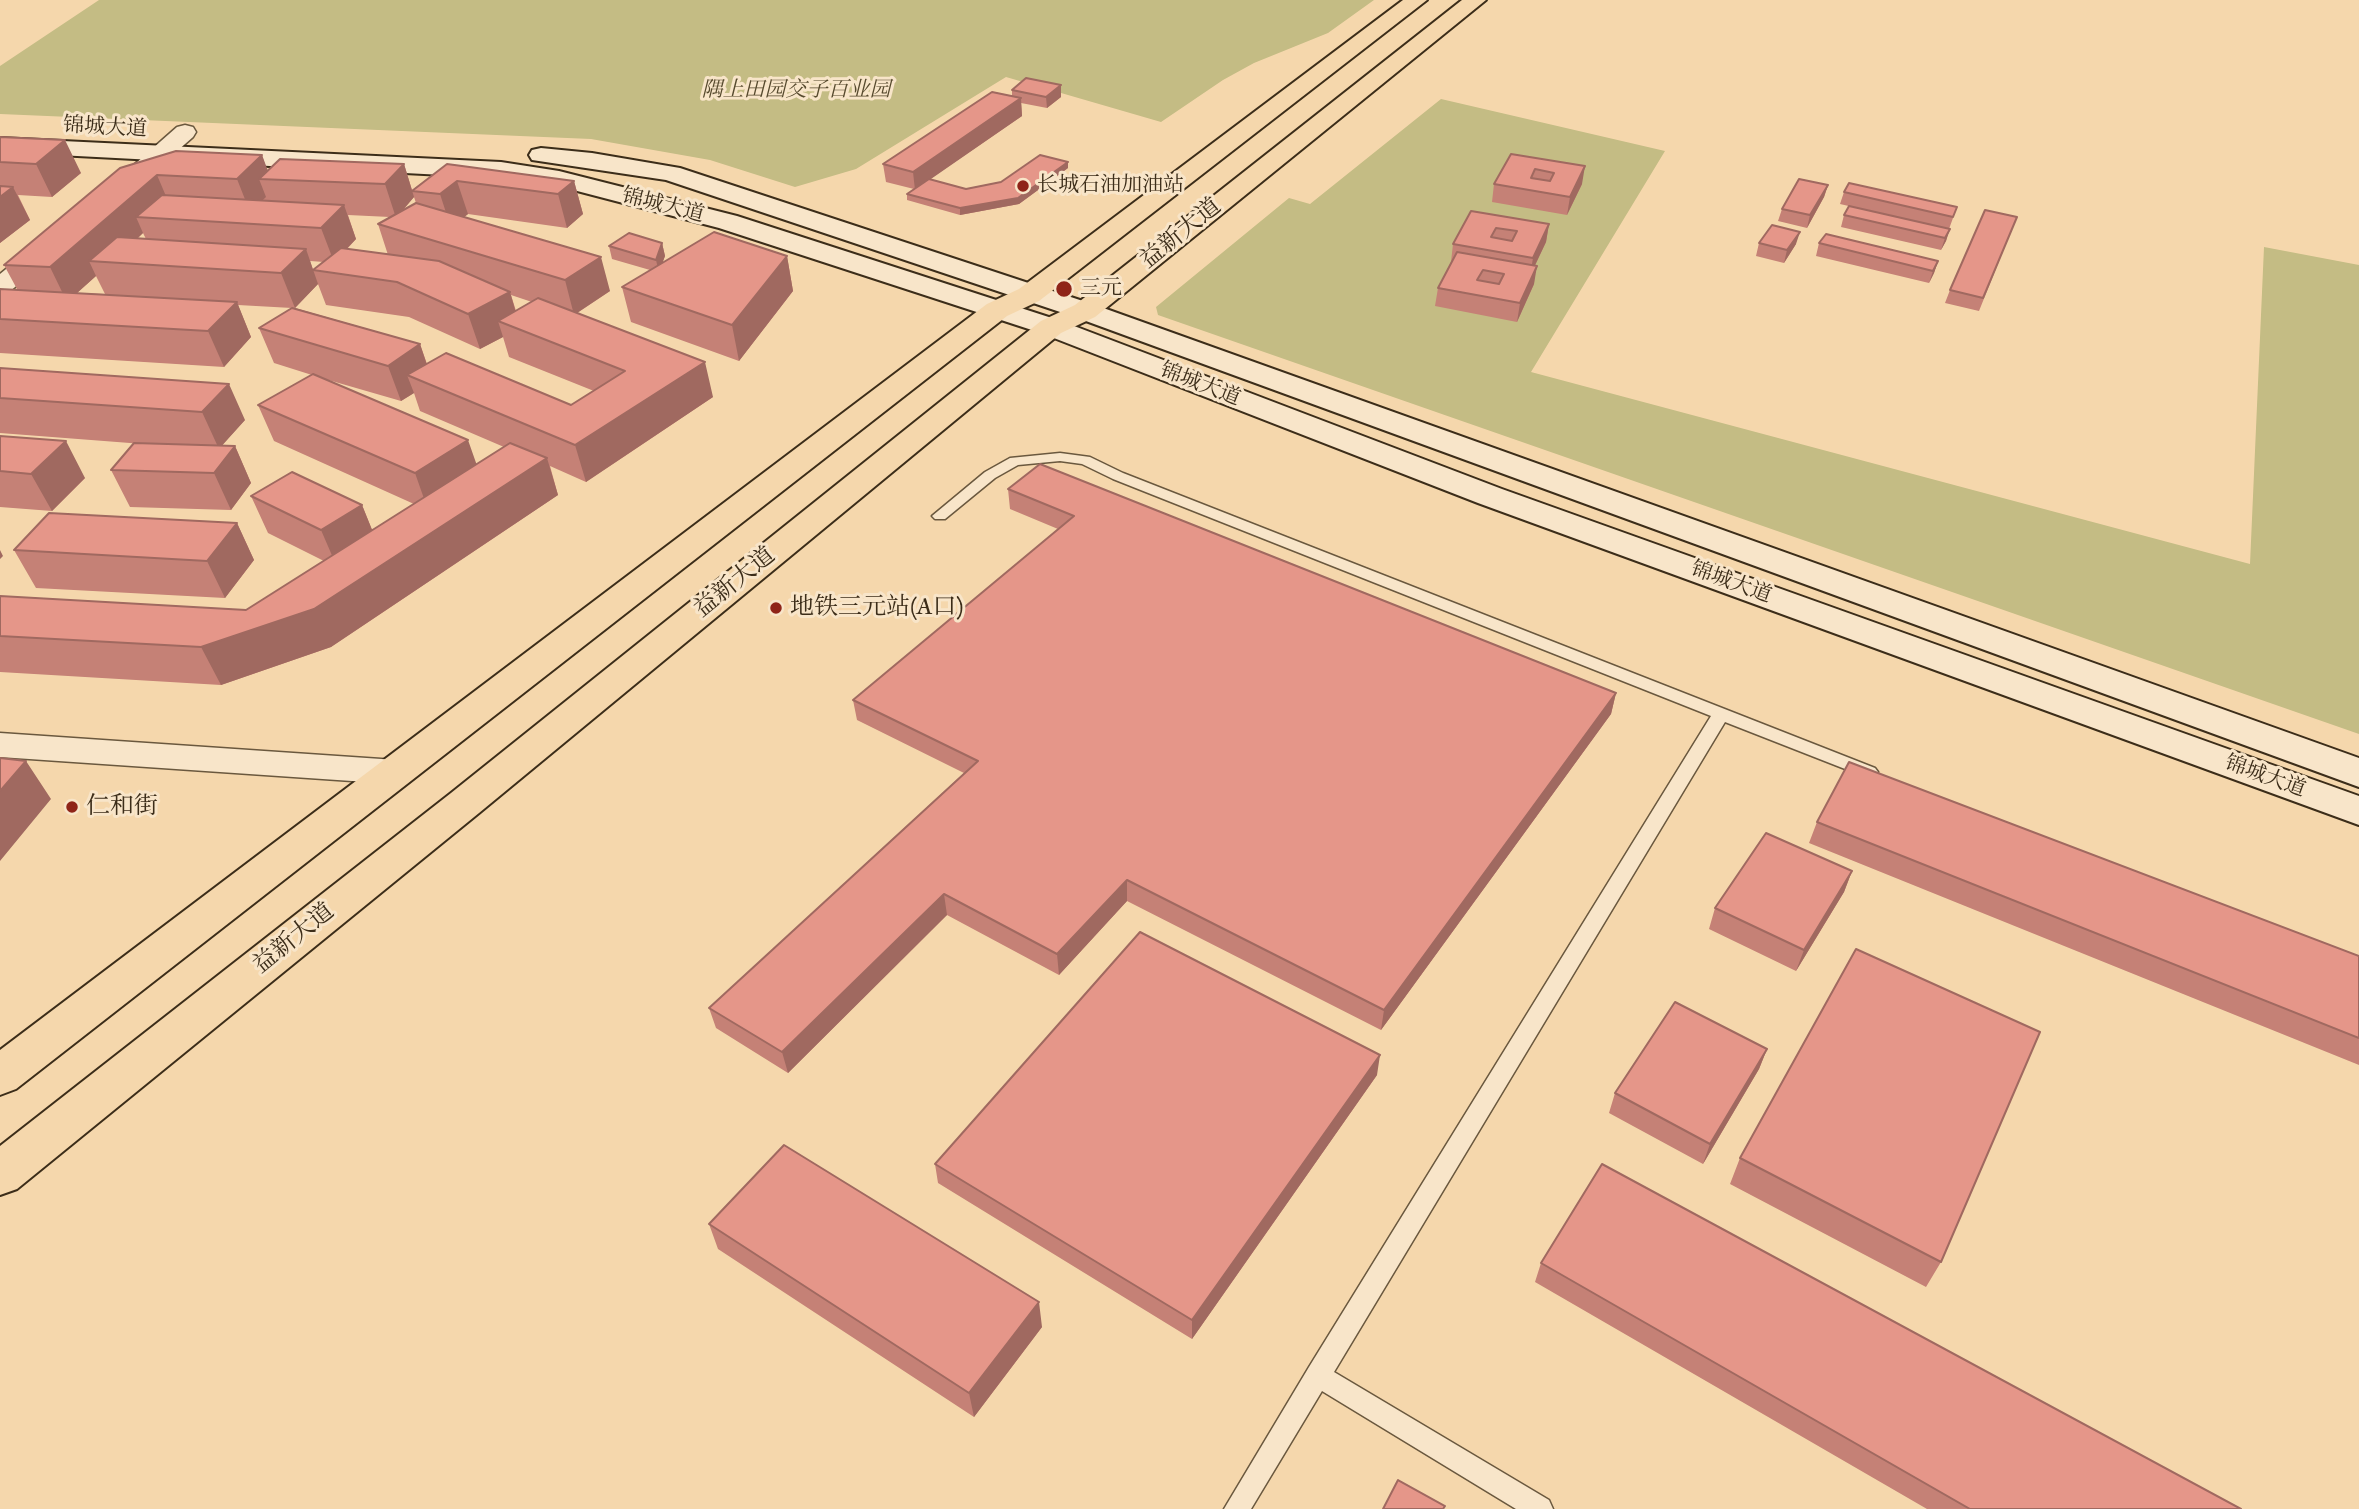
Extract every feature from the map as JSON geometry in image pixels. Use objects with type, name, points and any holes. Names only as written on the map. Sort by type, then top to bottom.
[{"type":"main road","name":"益新大道","points":[[0,1076],[997,310],[1029,295],[1416,0]]},
{"type":"main road","name":"益新大道","points":[[0,1174],[465,803],[1051,327],[1084,312],[1475,0]]},
{"type":"main road","name":"锦城大道","points":[[0,123],[373,141],[592,160],[671,173],[1084,312],[2359,773]]},
{"type":"main road","name":"锦城大道","points":[[0,145],[360,160],[501,170],[559,179],[727,222],[1051,327],[1490,496],[2359,811]]},
{"type":"street","points":[[122,186],[185,132]]},
{"type":"street","points":[[0,287],[61,237]]},
{"type":"street","points":[[0,745],[396,772]]},
{"type":"lane","points":[[940,516],[990,475],[1015,461],[1060,457],[1085,460],[1118,476],[1891,780]]},
{"type":"lane","points":[[1237,1509],[1721,714]]},
{"type":"lane","points":[[1317,1375],[1540,1509]]},
{"type":"green space","name":"隅上田园交子百业园","points":[[99,0],[1374,0],[1328,33],[1254,63],[1223,80],[1161,122],[1006,77],[856,169],[795,187],[710,160],[591,139],[0,114],[0,66]]},
{"type":"green space","points":[[1441,99],[1665,151],[1531,372],[2250,564],[2264,247],[2359,265],[2359,734],[1158,315],[1156,307],[1289,198],[1310,204]]},
{"type":"building","points":[[1026,78],[1061,85],[1046,97],[1012,90]]},
{"type":"building","points":[[992,92],[1021,98],[913,172],[883,164]]},
{"type":"building","points":[[0,137],[65,140],[36,164],[0,162]]},
{"type":"building","points":[[176,151],[262,155],[237,179],[157,175],[50,267],[4,265],[120,168]]},
{"type":"building","points":[[1511,154],[1585,166],[1570,197],[1494,184]],"holes":[[[1535,169],[1554,173],[1550,181],[1531,178]]]},
{"type":"building","name":"长城石油加油站","points":[[1040,155],[1068,162],[1018,198],[960,208],[907,194],[929,179],[966,189],[1001,182]]},
{"type":"building","points":[[280,159],[404,164],[385,184],[259,179]]},
{"type":"building","points":[[447,164],[574,181],[558,194],[457,181],[440,194],[412,191]]},
{"type":"building","points":[[1799,179],[1828,185],[1810,215],[1782,209]]},
{"type":"building","points":[[1849,183],[1957,207],[1953,217],[1844,192]]},
{"type":"building","points":[[0,186],[13,187],[0,197]]},
{"type":"building","points":[[162,195],[344,205],[321,228],[136,217]]},
{"type":"building","points":[[416,203],[601,257],[565,280],[378,224]]},
{"type":"building","points":[[1849,206],[1950,229],[1945,238],[1844,215]]},
{"type":"building","points":[[1985,210],[2017,217],[1983,298],[1950,290]]},
{"type":"building","points":[[1471,211],[1549,224],[1533,258],[1453,244]],"holes":[[[1496,228],[1517,231],[1512,241],[1491,237]]]},
{"type":"building","points":[[1772,225],[1800,232],[1787,250],[1759,243]]},
{"type":"building","points":[[714,232],[787,256],[732,325],[622,287]]},
{"type":"building","points":[[629,233],[662,243],[656,260],[609,246]]},
{"type":"building","points":[[1826,234],[1938,261],[1933,271],[1819,243]]},
{"type":"building","points":[[117,237],[306,249],[281,273],[89,261]]},
{"type":"building","points":[[341,248],[439,261],[510,292],[468,314],[397,282],[313,270]]},
{"type":"building","points":[[1457,252],[1537,266],[1520,303],[1438,288]],"holes":[[[1483,270],[1504,274],[1499,284],[1477,280]]]},
{"type":"building","points":[[0,289],[237,302],[208,331],[0,319]]},
{"type":"building","points":[[538,298],[705,362],[575,445],[407,375],[446,353],[571,405],[625,371],[498,321]]},
{"type":"building","points":[[292,308],[420,344],[388,366],[259,328]]},
{"type":"building","points":[[0,368],[229,384],[202,412],[0,398]]},
{"type":"building","points":[[313,374],[468,440],[415,473],[258,405]]},
{"type":"building","points":[[0,436],[66,441],[31,474],[0,471]]},
{"type":"building","points":[[134,443],[235,446],[214,473],[111,470]]},
{"type":"building","points":[[510,443],[547,458],[314,609],[201,647],[0,636],[0,596],[246,610]]},
{"type":"building","points":[[1040,464],[1616,693],[1384,1010],[1127,880],[1057,954],[944,894],[782,1052],[709,1008],[978,761],[853,700],[1074,516],[1008,489]]},
{"type":"building","points":[[292,472],[362,505],[321,530],[251,496]]},
{"type":"building","points":[[49,513],[237,523],[207,561],[14,550]]},
{"type":"building","points":[[0,758],[26,761],[0,791]]},
{"type":"building","points":[[1849,762],[2359,956],[2359,1038],[1817,822]]},
{"type":"building","points":[[1766,833],[1852,871],[1804,950],[1715,908]]},
{"type":"building","points":[[1140,932],[1380,1055],[1192,1320],[935,1164]]},
{"type":"building","points":[[1856,949],[2040,1032],[1941,1262],[1740,1158]]},
{"type":"building","points":[[1675,1002],[1767,1049],[1710,1144],[1615,1093]]},
{"type":"building","points":[[784,1145],[1039,1302],[969,1393],[709,1224]]},
{"type":"building","points":[[1602,1164],[2241,1509],[1970,1509],[1541,1263]]},
{"type":"building","points":[[1398,1480],[1445,1506],[1443,1509],[1383,1509]]},
{"type":"place","name":"长城石油加油站","points":[[1023,186]]},
{"type":"place","name":"三元","points":[[1064,289]]},
{"type":"place","name":"地铁三元站(A口)","points":[[776,608]]},
{"type":"place","name":"仁和街","points":[[72,807]]}]
